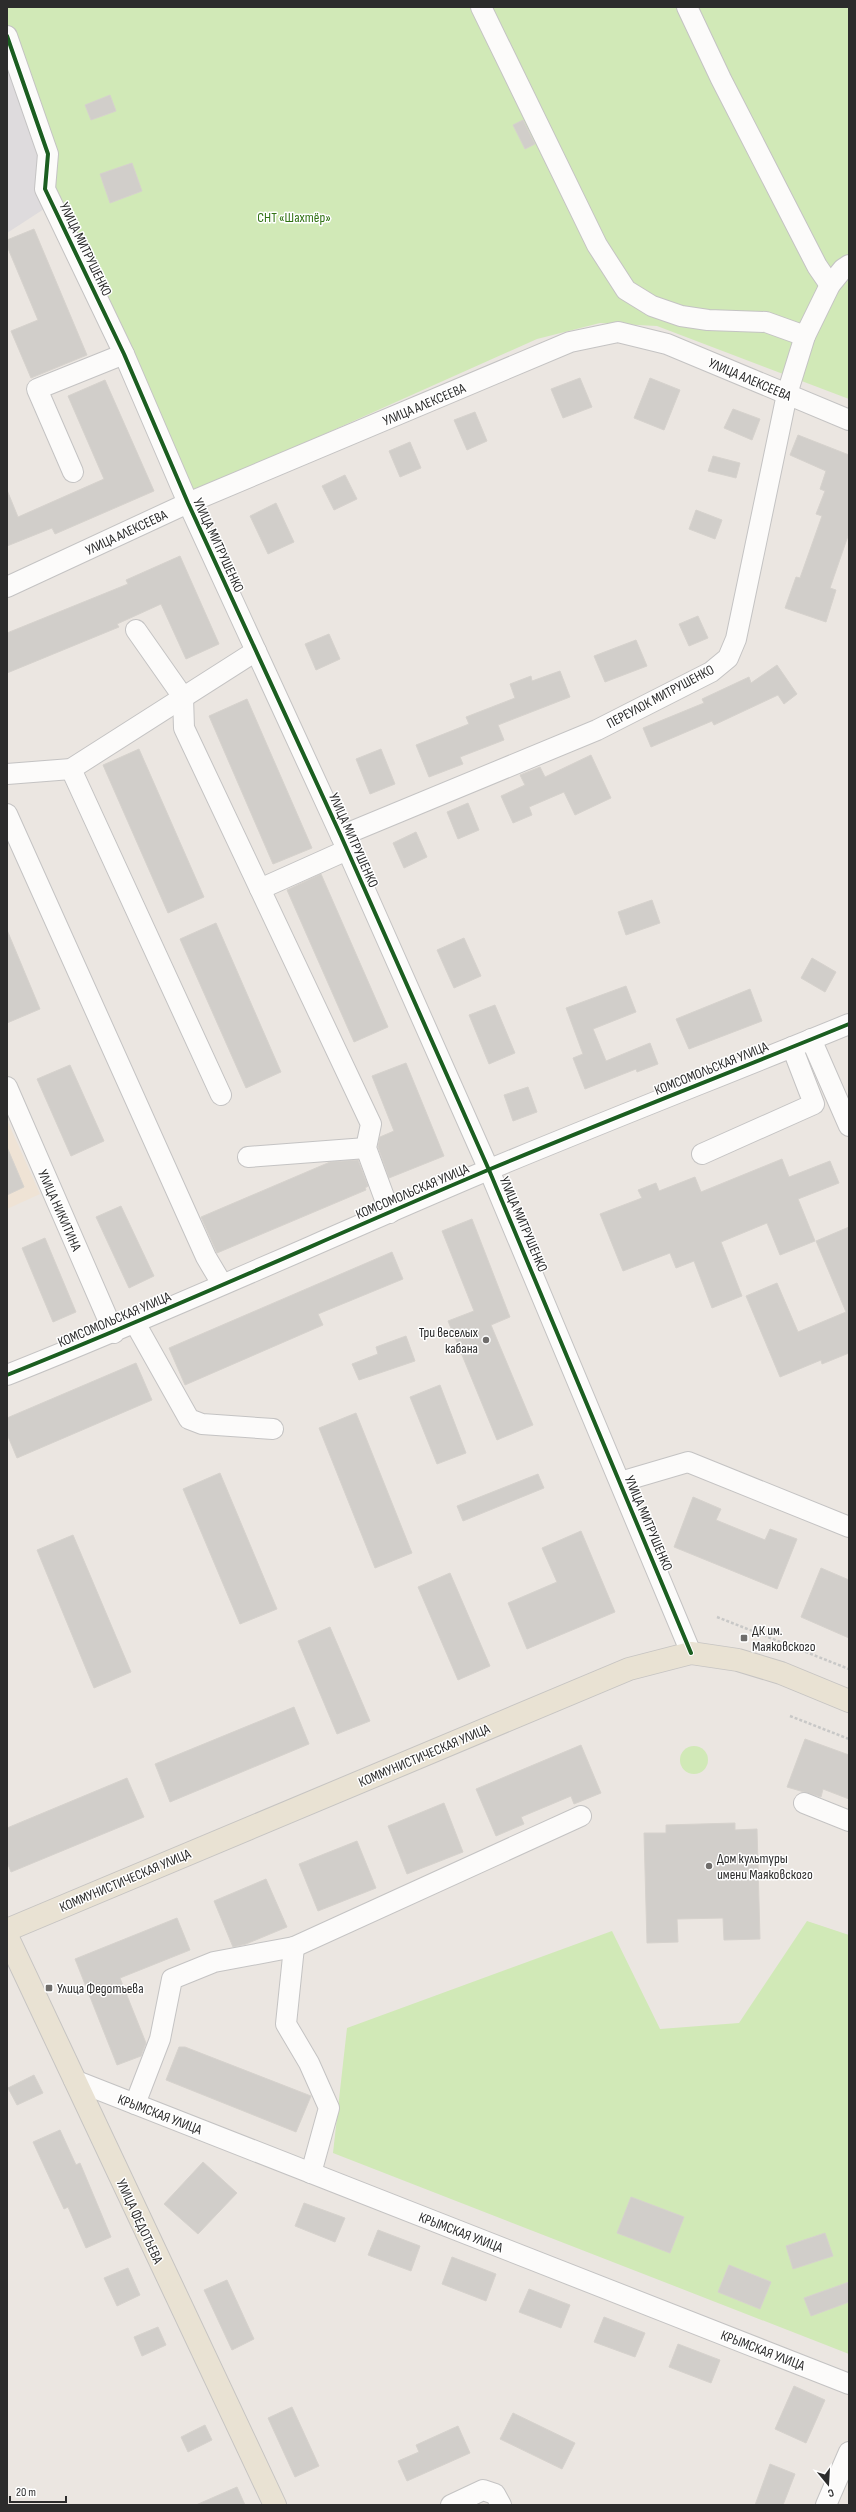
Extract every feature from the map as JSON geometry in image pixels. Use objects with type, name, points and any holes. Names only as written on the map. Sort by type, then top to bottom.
[{"type":"main road","name":"КОММУНИСТИЧЕСКАЯ УЛИЦА","points":[[7,1930],[629,1669],[691,1653],[738,1660],[781,1673],[848,1697]]},
{"type":"main road","name":"УЛИЦА ФЕДОТЬЕВА","points":[[7,1936],[275,2505]]},
{"type":"street","points":[[481,7],[597,245],[626,290],[652,306],[681,316],[708,320],[766,322],[805,336]]},
{"type":"street","points":[[687,7],[721,79],[817,266],[830,285]]},
{"type":"street","name":"УЛИЦА МИТРУШЕНКО","points":[[7,36],[48,154],[45,189],[124,354],[188,503],[344,843],[489,1170],[691,1653]]},
{"type":"street","name":"ПЕРЕУЛОК МИТРУШЕНКО","points":[[260,889],[344,843],[597,730],[711,672],[728,658],[736,639],[787,394],[805,336],[830,285],[843,269],[849,265]]},
{"type":"street","name":"УЛИЦА АЛЕКСЕЕВА","points":[[7,587],[188,503],[570,342],[618,332],[666,344],[849,420]]},
{"type":"street","points":[[73,472],[37,389],[124,354]]},
{"type":"street","points":[[136,630],[184,697],[184,728],[371,1124],[366,1148],[390,1212]]},
{"type":"street","points":[[7,774],[71,769],[256,651]]},
{"type":"street","points":[[71,769],[221,1095]]},
{"type":"street","points":[[7,814],[206,1257],[222,1284]]},
{"type":"street","name":"КОМСОМОЛЬСКАЯ УЛИЦА","points":[[7,1375],[114,1333],[222,1284],[489,1170],[849,1024]]},
{"type":"street","points":[[811,1039],[849,1126]]},
{"type":"street","points":[[702,1154],[814,1104],[792,1047]]},
{"type":"street","name":"УЛИЦА НИКИТИНА","points":[[7,1087],[114,1333]]},
{"type":"street","points":[[248,1157],[366,1148]]},
{"type":"street","points":[[134,1323],[189,1419],[202,1424],[273,1429]]},
{"type":"street","points":[[620,1482],[688,1462],[849,1527]]},
{"type":"street","points":[[804,1803],[849,1821]]},
{"type":"street","points":[[135,2104],[160,2039],[172,1979],[214,1962],[294,1947],[581,1816]]},
{"type":"street","points":[[294,1947],[286,2024],[309,2063],[329,2108],[310,2173]]},
{"type":"street","name":"КРЫМСКАЯ УЛИЦА","points":[[74,2080],[849,2384]]},
{"type":"street","points":[[826,2505],[849,2452]]},
{"type":"street","points":[[451,2505],[484,2490],[495,2494],[501,2505]]},
{"type":"path","points":[[717,1617],[849,1669]]},
{"type":"path","points":[[790,1716],[849,1739]]},
{"type":"shaded area","points":[[7,51],[43,148],[47,207],[7,233]]},
{"type":"shaded area","points":[[7,1120],[40,1194],[7,1209]]},
{"type":"green space","name":"СНТ «Шахтёр»","points":[[7,7],[849,7],[849,399],[657,326],[600,323],[537,339],[195,492],[50,197],[7,30]]},
{"type":"green space","points":[[694,1746],[704,1750],[708,1760],[704,1770],[694,1774],[684,1770],[680,1760],[684,1750]]},
{"type":"green space","points":[[807,1921],[849,1935],[849,2354],[333,2153],[347,2028],[612,1931],[660,2029],[739,2023]]},
{"type":"building","points":[[110,95],[116,111],[91,120],[85,105]]},
{"type":"building","points":[[523,120],[535,144],[525,149],[513,125]]},
{"type":"building","points":[[132,163],[142,191],[110,203],[100,174]]},
{"type":"building","points":[[34,229],[87,355],[31,378],[11,331],[38,320],[7,246],[7,240]]},
{"type":"building","points":[[580,378],[592,407],[563,418],[551,389]]},
{"type":"building","points":[[650,378],[680,390],[664,430],[634,418]]},
{"type":"building","points":[[105,380],[154,491],[55,534],[52,528],[7,546],[7,490],[18,517],[104,479],[68,396]]},
{"type":"building","points":[[733,409],[760,419],[752,440],[724,428]]},
{"type":"building","points":[[475,412],[487,441],[467,450],[454,420]]},
{"type":"building","points":[[798,435],[849,455],[849,533],[830,588],[836,590],[826,622],[785,608],[796,577],[800,578],[822,516],[816,514],[825,491],[820,489],[826,471],[790,455]]},
{"type":"building","points":[[410,442],[421,468],[400,477],[389,451]]},
{"type":"building","points":[[713,456],[740,463],[736,478],[708,471]]},
{"type":"building","points":[[345,475],[357,499],[334,510],[322,486]]},
{"type":"building","points":[[276,503],[294,542],[268,554],[250,516]]},
{"type":"building","points":[[696,510],[722,520],[715,539],[689,529]]},
{"type":"building","points":[[180,556],[219,644],[186,659],[161,604],[117,624],[119,627],[7,673],[7,633],[128,584],[126,580]]},
{"type":"building","points":[[698,616],[708,638],[689,646],[679,624]]},
{"type":"building","points":[[329,634],[340,659],[316,670],[305,644]]},
{"type":"building","points":[[636,640],[647,666],[605,682],[594,656]]},
{"type":"building","points":[[777,665],[797,694],[784,704],[778,695],[714,725],[712,721],[651,747],[643,728],[704,703],[702,699],[749,677],[751,683]]},
{"type":"building","points":[[560,671],[570,697],[498,725],[504,740],[460,757],[463,764],[429,777],[416,745],[469,724],[466,717],[515,698],[510,684],[531,676],[532,681]]},
{"type":"building","points":[[247,699],[312,848],[273,864],[209,716]]},
{"type":"building","points":[[139,749],[204,897],[168,913],[103,765]]},
{"type":"building","points":[[381,749],[395,784],[370,794],[356,759]]},
{"type":"building","points":[[591,755],[611,798],[575,815],[564,792],[529,807],[532,815],[513,823],[501,796],[525,785],[520,775],[540,767],[545,777]]},
{"type":"building","points":[[468,803],[479,830],[458,839],[447,812]]},
{"type":"building","points":[[416,832],[427,857],[404,868],[393,843]]},
{"type":"building","points":[[321,874],[388,1027],[354,1042],[287,890]]},
{"type":"building","points":[[652,900],[660,923],[626,935],[618,912]]},
{"type":"building","points":[[216,923],[281,1072],[246,1088],[180,939]]},
{"type":"building","points":[[7,930],[40,1009],[7,1023]]},
{"type":"building","points":[[464,938],[481,976],[454,988],[437,950]]},
{"type":"building","points":[[812,958],[836,972],[825,992],[801,978]]},
{"type":"building","points":[[626,986],[636,1012],[593,1029],[606,1061],[650,1043],[658,1064],[637,1072],[636,1069],[585,1089],[573,1058],[583,1054],[566,1008]]},
{"type":"building","points":[[750,989],[762,1021],[689,1049],[676,1019]]},
{"type":"building","points":[[495,1005],[515,1053],[489,1064],[469,1015]]},
{"type":"building","points":[[406,1063],[444,1156],[389,1178],[378,1147],[380,1137],[394,1131],[372,1076]]},
{"type":"building","points":[[70,1065],[104,1141],[71,1156],[37,1079]]},
{"type":"building","points":[[528,1087],[537,1112],[513,1121],[504,1095]]},
{"type":"building","points":[[7,1147],[24,1187],[7,1195]]},
{"type":"building","points":[[782,1159],[789,1177],[830,1161],[839,1183],[798,1199],[815,1241],[780,1255],[767,1223],[721,1242],[742,1296],[712,1308],[694,1261],[676,1268],[670,1253],[623,1271],[600,1214],[642,1198],[638,1190],[656,1183],[659,1191],[695,1177],[701,1192]]},
{"type":"building","points":[[358,1160],[368,1186],[365,1188],[366,1190],[217,1253],[201,1217],[330,1162]]},
{"type":"building","points":[[121,1206],[154,1276],[129,1288],[96,1217]]},
{"type":"building","points":[[472,1219],[510,1317],[491,1325],[533,1425],[497,1440],[448,1321],[474,1311],[442,1231]]},
{"type":"building","points":[[849,1227],[849,1353],[822,1364],[821,1360],[780,1377],[746,1296],[777,1283],[798,1332],[846,1312],[816,1241]]},
{"type":"building","points":[[45,1238],[76,1312],[53,1322],[22,1248]]},
{"type":"building","points":[[392,1252],[403,1279],[318,1314],[323,1325],[185,1385],[169,1348]]},
{"type":"building","points":[[406,1336],[415,1361],[359,1380],[352,1364],[378,1354],[376,1347]]},
{"type":"building","points":[[136,1363],[152,1400],[17,1458],[7,1434],[7,1418]]},
{"type":"building","points":[[440,1385],[466,1453],[437,1464],[410,1397]]},
{"type":"building","points":[[356,1413],[412,1553],[375,1568],[319,1428]]},
{"type":"building","points":[[220,1473],[277,1609],[240,1624],[183,1489]]},
{"type":"building","points":[[538,1474],[544,1488],[463,1521],[457,1506]]},
{"type":"building","points":[[693,1497],[721,1509],[716,1520],[765,1540],[770,1529],[797,1539],[777,1589],[674,1547]]},
{"type":"building","points":[[581,1531],[615,1612],[527,1649],[508,1603],[557,1582],[542,1548]]},
{"type":"building","points":[[73,1535],[131,1672],[94,1688],[37,1550]]},
{"type":"building","points":[[821,1568],[849,1580],[849,1638],[801,1617]]},
{"type":"building","points":[[450,1573],[490,1666],[458,1680],[418,1587]]},
{"type":"building","points":[[330,1627],[370,1721],[337,1734],[298,1641]]},
{"type":"building","points":[[294,1707],[309,1744],[170,1802],[155,1764]]},
{"type":"building","points":[[805,1739],[849,1755],[849,1799],[823,1789],[821,1797],[787,1787]]},
{"type":"building","points":[[581,1745],[601,1793],[574,1804],[571,1796],[521,1817],[524,1824],[496,1836],[476,1789]]},
{"type":"building","points":[[127,1778],[144,1817],[11,1872],[7,1862],[7,1828]]},
{"type":"building","points":[[444,1803],[463,1852],[407,1874],[388,1826]]},
{"type":"building","points":[[735,1823],[735,1830],[757,1829],[760,1939],[724,1940],[723,1918],[677,1919],[678,1942],[647,1943],[644,1833],[666,1833],[666,1825]]},
{"type":"building","points":[[357,1841],[376,1888],[318,1911],[299,1864]]},
{"type":"building","points":[[266,1879],[287,1927],[246,1944],[233,1947],[214,1901]]},
{"type":"building","points":[[177,1918],[190,1950],[120,1978],[146,2043],[141,2056],[117,2065],[75,1959]]},
{"type":"building","points":[[179,2047],[185,2047],[311,2096],[296,2132],[166,2080]]},
{"type":"building","points":[[34,2075],[43,2093],[17,2105],[8,2088]]},
{"type":"building","points":[[60,2130],[76,2165],[80,2163],[111,2237],[86,2248],[68,2207],[64,2209],[33,2142]]},
{"type":"building","points":[[203,2162],[237,2193],[198,2234],[164,2204]]},
{"type":"building","points":[[631,2197],[684,2217],[670,2253],[617,2233]]},
{"type":"building","points":[[304,2203],[345,2218],[335,2242],[295,2226]]},
{"type":"building","points":[[378,2230],[420,2246],[411,2271],[368,2255]]},
{"type":"building","points":[[825,2233],[833,2256],[793,2269],[786,2246]]},
{"type":"building","points":[[452,2257],[496,2274],[486,2301],[442,2284]]},
{"type":"building","points":[[729,2265],[771,2282],[760,2309],[718,2292]]},
{"type":"building","points":[[128,2268],[140,2295],[117,2306],[104,2278]]},
{"type":"building","points":[[227,2280],[254,2339],[232,2350],[204,2290]]},
{"type":"building","points":[[849,2282],[849,2302],[811,2316],[804,2298]]},
{"type":"building","points":[[529,2289],[570,2305],[561,2328],[519,2312]]},
{"type":"building","points":[[604,2317],[645,2333],[635,2357],[594,2342]]},
{"type":"building","points":[[158,2327],[166,2345],[142,2356],[134,2337]]},
{"type":"building","points":[[678,2344],[720,2360],[711,2383],[669,2367]]},
{"type":"building","points":[[794,2386],[825,2400],[806,2443],[775,2429]]},
{"type":"building","points":[[292,2407],[319,2466],[295,2477],[268,2418]]},
{"type":"building","points":[[513,2413],[575,2443],[562,2469],[500,2439]]},
{"type":"building","points":[[205,2425],[212,2440],[188,2452],[181,2437]]},
{"type":"building","points":[[458,2426],[470,2453],[407,2481],[398,2461],[419,2452],[416,2445]]},
{"type":"building","points":[[770,2464],[795,2474],[783,2505],[755,2505]]},
{"type":"building","points":[[237,2487],[245,2505],[196,2505]]},
{"type":"cycle path","points":[[7,36],[48,154],[45,189],[124,354],[188,503],[341,836],[489,1170],[691,1653]]},
{"type":"cycle path","points":[[7,1375],[188,1300],[488,1170],[849,1024]]},
{"type":"place","name":"Три веселых кабана","points":[[486,1340]]},
{"type":"place","name":"ДК им. Маяковского","points":[[744,1638]]},
{"type":"place","name":"Дом культуры имени Маяковского","points":[[709,1866]]},
{"type":"place","name":"Улица Федотьева","points":[[49,1988]]}]
